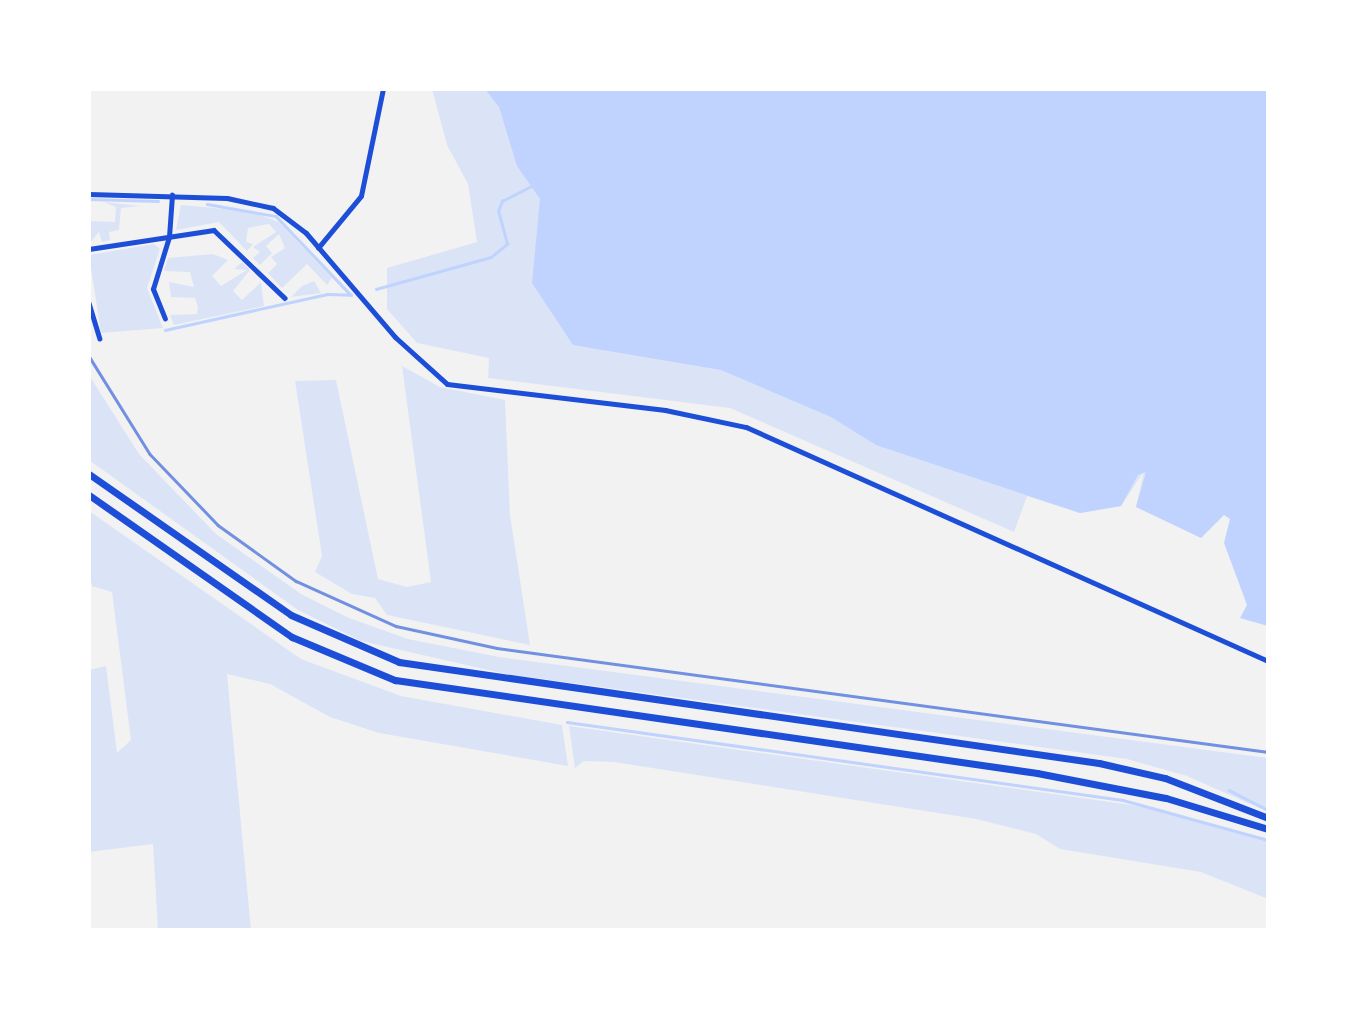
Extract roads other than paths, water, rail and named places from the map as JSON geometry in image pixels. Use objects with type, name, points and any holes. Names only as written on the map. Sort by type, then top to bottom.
[{"type":"main road","points":[[89,474],[291,615],[399,662],[1099,763],[1165,778],[1268,818]]},
{"type":"main road","points":[[89,495],[292,637],[395,680],[1037,773],[1166,798],[1268,829]]},
{"type":"street","points":[[378,89],[382,98]]},
{"type":"street","points":[[318,248],[361,196],[383,89]]},
{"type":"street","points":[[89,194],[172,195],[273,208],[318,248],[395,337],[447,384],[665,410],[746,428],[1268,661]]},
{"type":"street","points":[[165,319],[153,289],[169,237],[172,195]]},
{"type":"street","points":[[89,249],[218,232],[285,298]]},
{"type":"street","points":[[89,303],[100,338]]},
{"type":"water","points":[[485,89],[1268,89],[1268,626],[1240,618],[1247,605],[1224,543],[1230,519],[1224,515],[1201,538],[1136,507],[1146,472],[1138,475],[1121,506],[1080,513],[876,445],[831,417],[721,370],[573,345],[532,283],[540,199],[517,166],[499,107]]},
{"type":"waterway","points":[[376,289],[491,257],[507,244],[498,211],[502,201],[533,185]]},
{"type":"waterway","points":[[89,199],[158,201]]},
{"type":"waterway","points":[[207,204],[276,216],[350,294]]},
{"type":"waterway","points":[[165,330],[327,294],[351,295]]},
{"type":"waterway","points":[[567,722],[1123,800],[1268,840]]},
{"type":"waterway","points":[[1229,790],[1268,810]]},
{"type":"railway","points":[[89,356],[150,454],[218,525],[296,581],[396,626],[497,648],[1268,752]]}]
